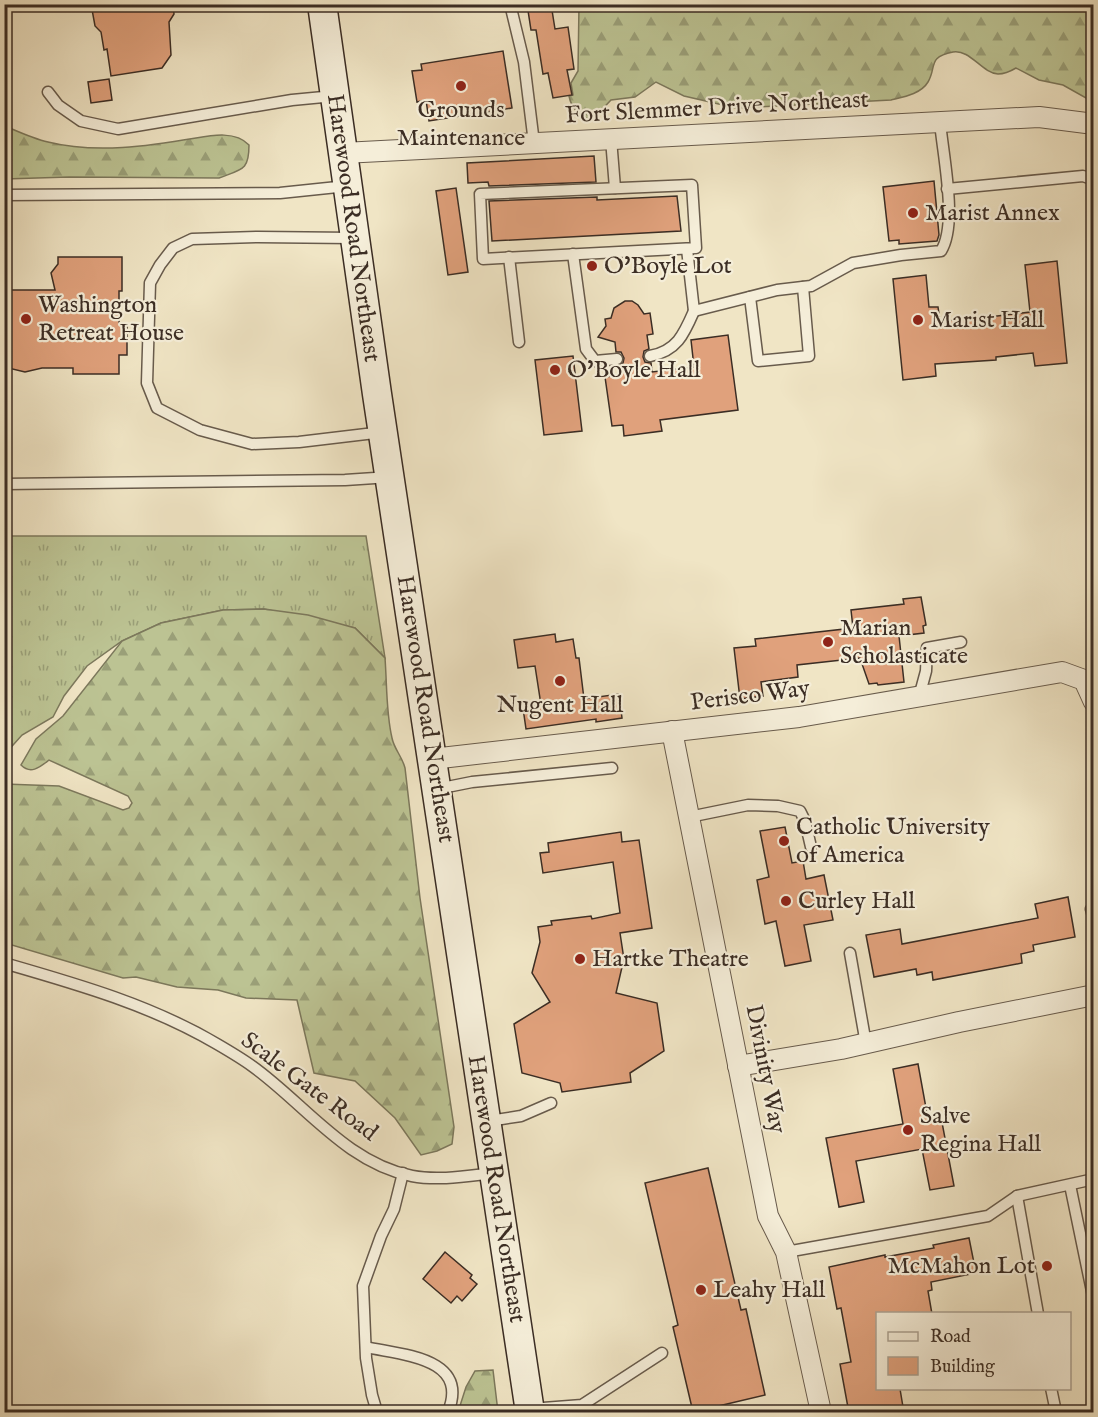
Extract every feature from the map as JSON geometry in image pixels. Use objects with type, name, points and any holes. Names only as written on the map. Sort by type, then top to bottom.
[{"type":"street","name":"Harewood Road Northeast","points":[[322,4],[383,432],[530,1411]]},
{"type":"street","name":"Fort Slemmer Drive Northeast","points":[[343,153],[1039,117],[1094,124]]},
{"type":"street","name":"Perisco Way","points":[[432,759],[799,717],[1062,672],[1084,680],[1094,702]]},
{"type":"street","name":"Divinity Way","points":[[672,731],[768,1216],[786,1252],[821,1413]]},
{"type":"street","points":[[738,1066],[866,1044],[959,1022],[1094,995]]},
{"type":"lane","points":[[510,4],[524,62],[534,144]]},
{"type":"lane","points":[[48,92],[58,105],[81,121],[118,129],[292,100],[335,96]]},
{"type":"lane","points":[[694,311],[777,290],[812,286],[853,263],[940,251],[946,243],[950,222],[940,122]]},
{"type":"lane","points":[[611,140],[615,188]]},
{"type":"lane","points":[[947,189],[1083,176],[1094,180]]},
{"type":"lane","points":[[692,185],[696,248],[483,259],[480,194],[615,188],[692,185]]},
{"type":"lane","points":[[4,195],[280,193],[347,186]]},
{"type":"lane","points":[[355,238],[192,239],[173,248],[150,282],[147,383],[158,408],[200,430],[252,444],[299,442],[383,432]]},
{"type":"lane","points":[[650,356],[662,354],[682,337],[694,311],[687,249]]},
{"type":"lane","points":[[573,254],[586,349],[595,361],[617,359]]},
{"type":"lane","points":[[509,257],[519,342]]},
{"type":"lane","points":[[750,297],[758,361],[809,356],[803,287]]},
{"type":"lane","points":[[4,484],[345,480],[390,477]]},
{"type":"lane","points":[[919,696],[926,671],[927,648],[961,642]]},
{"type":"lane","points":[[437,789],[472,782],[612,768]]},
{"type":"lane","points":[[689,817],[748,805],[778,806],[800,811],[805,821],[811,847]]},
{"type":"lane","points":[[850,953],[866,1044]]},
{"type":"lane","name":"Scale Gate Road","points":[[4,963],[124,999],[216,1043],[252,1066],[364,1158],[384,1168],[414,1176],[454,1178],[494,1173]]},
{"type":"lane","points":[[486,1121],[521,1116],[551,1103]]},
{"type":"lane","points":[[377,1413],[372,1395],[366,1347],[363,1286],[381,1236],[394,1209],[403,1173]]},
{"type":"lane","points":[[786,1252],[988,1216],[1017,1196],[1094,1179]]},
{"type":"lane","points":[[1070,1185],[1094,1301]]},
{"type":"lane","points":[[1017,1196],[1038,1312]]},
{"type":"lane","points":[[366,1347],[416,1357],[435,1364],[449,1377],[452,1395],[448,1413]]},
{"type":"lane","points":[[530,1411],[582,1405],[662,1353]]},
{"type":"lane","points":[[1051,1390],[1056,1413]]},
{"type":"green space","points":[[579,5],[1093,5],[1093,98],[1086,98],[1063,85],[1039,80],[1016,68],[1003,73],[992,73],[965,54],[953,52],[936,60],[931,77],[925,86],[911,94],[891,100],[736,108],[684,96],[656,82],[635,97],[611,100],[592,120],[577,111],[569,96],[573,95],[571,83],[578,71]]},
{"type":"green space","points":[[5,126],[43,141],[85,148],[122,148],[224,135],[244,141],[249,145],[249,154],[243,168],[219,178],[5,179]]},
{"type":"green space","points":[[5,536],[366,536],[385,658],[355,628],[264,609],[223,610],[161,623],[122,641],[87,666],[64,696],[53,717],[22,735],[5,754]]},
{"type":"green space","points":[[264,609],[308,615],[355,628],[385,658],[390,728],[393,742],[405,768],[420,898],[454,1127],[452,1144],[437,1151],[421,1155],[395,1118],[355,1081],[314,1073],[297,1000],[246,998],[218,990],[177,987],[136,977],[123,978],[5,943],[5,784],[59,786],[123,810],[129,808],[132,803],[128,796],[49,760],[32,770],[25,768],[21,765],[36,739],[63,716],[122,641],[161,623],[223,610]]},
{"type":"green space","points":[[493,1370],[498,1412],[458,1412],[466,1387],[475,1371]]},
{"type":"building","points":[[91,4],[173,4],[174,14],[169,22],[171,55],[162,68],[111,76],[107,49],[104,50],[101,32],[95,26]]},
{"type":"building","points":[[527,4],[551,4],[555,29],[568,27],[574,69],[567,70],[572,95],[553,98],[548,73],[543,74],[536,30],[531,30]]},
{"type":"building","name":"Grounds Maintenance","points":[[503,51],[512,108],[429,121],[426,100],[417,102],[412,71],[422,70],[421,64]]},
{"type":"building","points":[[109,79],[112,100],[91,103],[88,82]]},
{"type":"building","points":[[594,156],[596,182],[489,186],[488,182],[468,183],[467,163]]},
{"type":"building","name":"Marist Annex","points":[[934,181],[939,235],[937,241],[899,244],[899,240],[889,241],[883,187]]},
{"type":"building","points":[[456,188],[468,272],[448,275],[436,191]]},
{"type":"building","points":[[677,196],[681,231],[492,241],[489,201],[597,197],[597,200]]},
{"type":"building","name":"Washington Retreat House","points":[[58,257],[122,257],[119,323],[127,323],[127,355],[119,355],[119,374],[73,374],[73,368],[42,368],[25,372],[4,367],[4,294],[6,290],[55,290],[51,273],[58,264]]},
{"type":"building","name":"Marist Hall","points":[[1057,261],[1067,363],[1035,366],[1033,353],[996,357],[996,360],[935,364],[936,376],[903,380],[893,279],[926,275],[929,307],[938,307],[940,321],[972,319],[1030,312],[1025,265]]},
{"type":"building","name":"O'Boyle Hall","points":[[625,301],[632,301],[638,305],[644,314],[650,313],[653,334],[647,335],[649,349],[644,351],[643,357],[645,362],[651,363],[652,372],[694,367],[691,340],[728,335],[738,410],[660,420],[662,431],[624,436],[623,425],[612,426],[605,377],[619,375],[618,366],[623,363],[624,358],[621,352],[616,352],[615,342],[598,337],[606,326],[605,319],[611,318],[614,308]]},
{"type":"building","points":[[573,356],[582,431],[544,435],[535,360]]},
{"type":"building","name":"Marian Scholasticate","points":[[921,597],[926,625],[923,626],[924,633],[899,636],[904,682],[869,684],[860,658],[797,665],[798,677],[761,682],[763,696],[740,699],[734,648],[756,646],[755,639],[853,628],[851,610],[904,604],[903,599]]},
{"type":"building","name":"Nugent Hall","points":[[555,634],[556,642],[573,639],[576,658],[579,658],[584,699],[619,694],[622,718],[596,722],[596,719],[526,729],[523,708],[541,705],[535,666],[518,668],[514,640]]},
{"type":"building","points":[[785,827],[792,863],[803,861],[806,879],[824,875],[833,920],[804,925],[811,961],[785,966],[776,921],[765,924],[757,880],[769,877],[760,831]]},
{"type":"building","name":"Hartke Theatre","points":[[621,832],[622,842],[639,840],[652,928],[620,933],[625,966],[622,967],[616,993],[657,1003],[664,1051],[630,1073],[631,1082],[562,1092],[560,1083],[522,1073],[514,1024],[550,1002],[532,973],[540,942],[538,927],[552,925],[551,921],[591,916],[592,919],[620,913],[613,862],[543,873],[540,853],[549,852],[548,843]]},
{"type":"building","points":[[1068,897],[1075,937],[1033,945],[1034,951],[1021,954],[1022,963],[933,980],[932,972],[917,975],[916,969],[874,977],[866,935],[900,929],[902,944],[1038,918],[1035,904]]},
{"type":"building","name":"Salve Regina Hall","points":[[918,1064],[928,1119],[941,1117],[954,1186],[930,1190],[922,1149],[856,1161],[864,1202],[839,1207],[826,1138],[903,1124],[893,1069]]},
{"type":"building","name":"Leahy Hall","points":[[708,1168],[741,1310],[746,1309],[765,1395],[693,1412],[673,1327],[678,1325],[645,1183]]},
{"type":"building","points":[[969,1238],[976,1273],[931,1282],[932,1290],[928,1291],[932,1312],[876,1312],[876,1390],[900,1390],[904,1413],[849,1413],[840,1364],[851,1362],[841,1308],[837,1309],[829,1267],[885,1255],[885,1257],[934,1248],[933,1245]]},
{"type":"building","points":[[445,1252],[472,1275],[470,1278],[477,1284],[462,1301],[457,1296],[451,1303],[423,1279]]},
{"type":"place","name":"Grounds Maintenance","points":[[461,86]]},
{"type":"place","name":"Marist Annex","points":[[913,213]]},
{"type":"place","name":"O'Boyle Lot","points":[[592,266]]},
{"type":"place","name":"Washington Retreat House","points":[[26,319]]},
{"type":"place","name":"Marist Hall","points":[[918,320]]},
{"type":"place","name":"O'Boyle Hall","points":[[555,370]]},
{"type":"place","name":"Marian Scholasticate","points":[[828,642]]},
{"type":"place","name":"Nugent Hall","points":[[560,681]]},
{"type":"place","name":"Catholic University of America","points":[[784,841]]},
{"type":"place","name":"Curley Hall","points":[[786,901]]},
{"type":"place","name":"Hartke Theatre","points":[[580,959]]},
{"type":"place","name":"Salve Regina Hall","points":[[908,1130]]},
{"type":"place","name":"McMahon Lot","points":[[1047,1266]]},
{"type":"place","name":"Leahy Hall","points":[[701,1290]]}]
